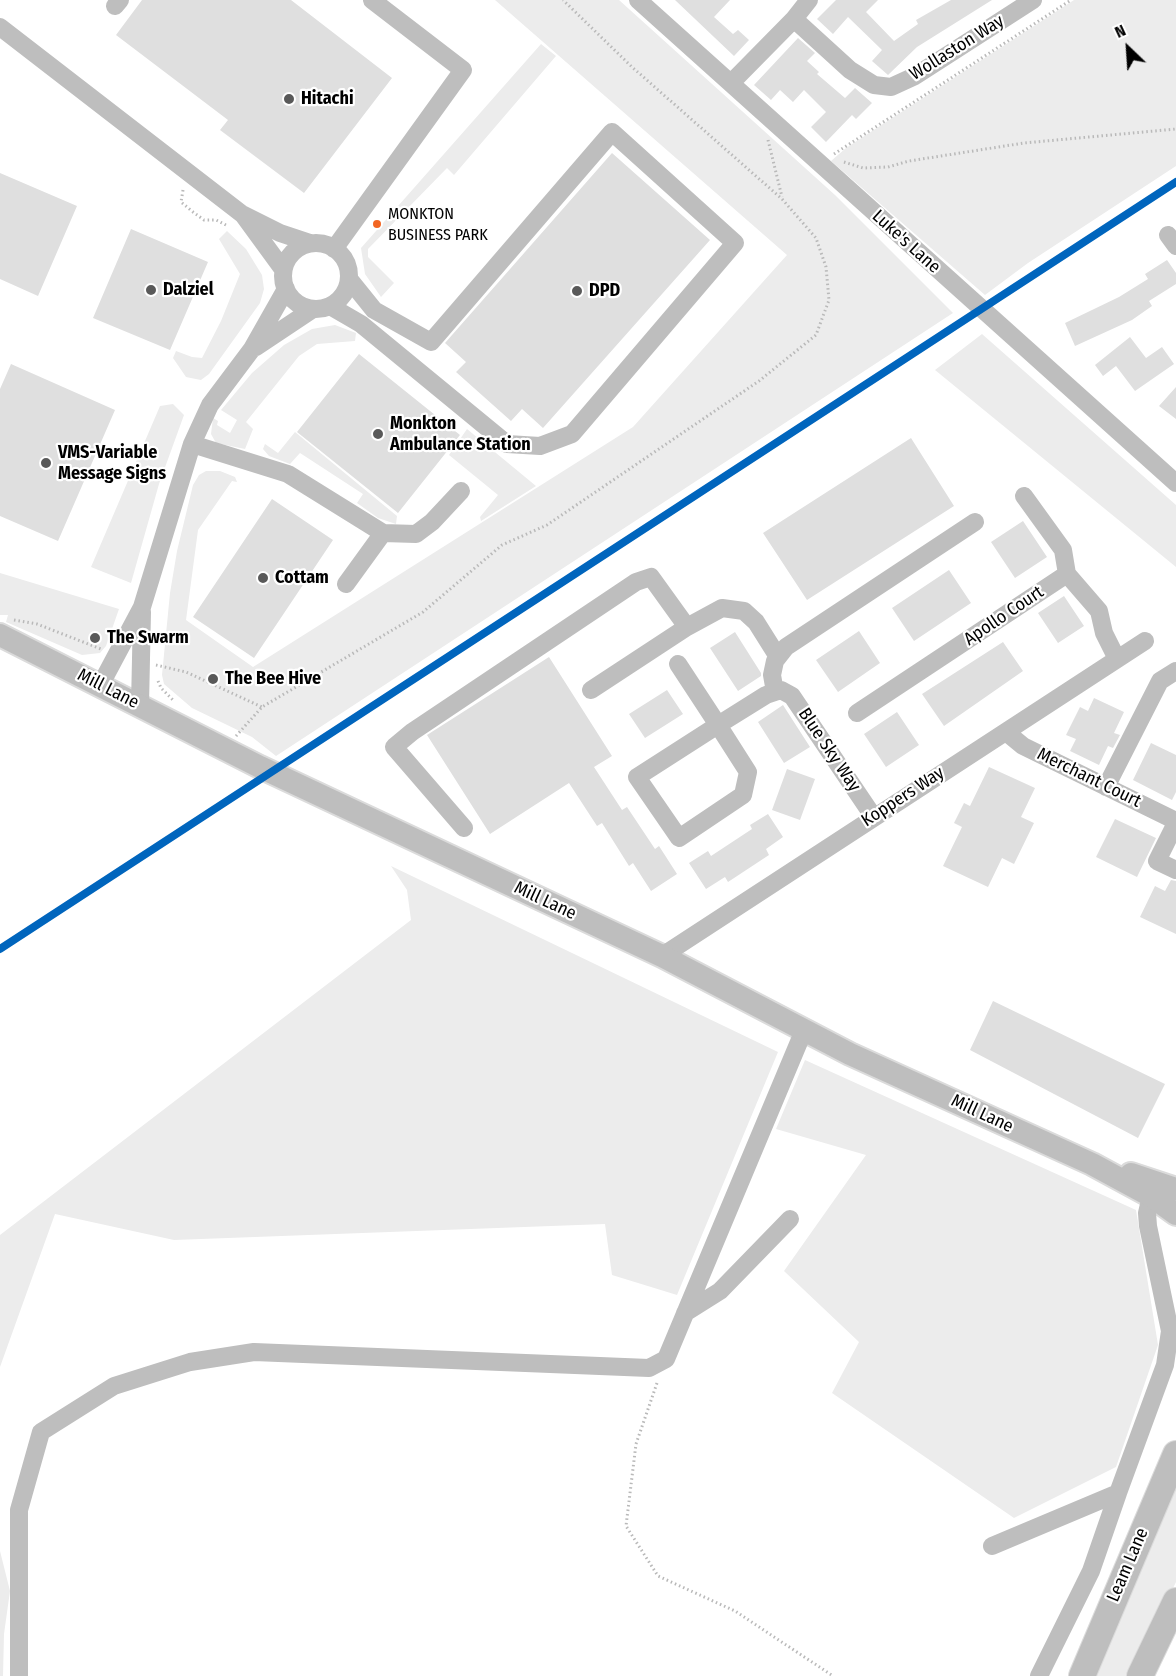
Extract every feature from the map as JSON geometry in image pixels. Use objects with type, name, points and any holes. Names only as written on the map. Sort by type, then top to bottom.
[{"type":"highway","name":"Leam Lane","points":[[1082,1676],[1176,1454]]},
{"type":"highway","points":[[1140,1676],[1176,1601]]},
{"type":"main road","name":"Mill Lane","points":[[2,626],[101,684],[260,767],[662,956],[850,1054],[1092,1164],[1151,1196],[1176,1214]]},
{"type":"main road","name":"Mill Lane","points":[[1092,1164],[1176,1189]]},
{"type":"street","points":[[334,249],[463,70],[372,0]]},
{"type":"street","name":"Luke's Lane","points":[[638,0],[946,278],[1014,335],[1059,379],[1176,483]]},
{"type":"street","points":[[731,82],[794,19],[809,0]]},
{"type":"street","name":"Wollaston Way","points":[[794,19],[850,70],[874,85],[891,87],[915,76],[1033,0]]},
{"type":"street","points":[[0,27],[236,221],[282,268]]},
{"type":"street","points":[[236,221],[334,249],[343,257],[349,279],[374,310],[430,342],[612,132],[735,243],[572,434],[540,446],[507,444],[361,324],[321,308],[301,305],[286,289],[282,279],[282,268],[298,248],[310,243]]},
{"type":"street","points":[[252,349],[340,299],[349,279]]},
{"type":"street","points":[[101,684],[142,607],[192,444],[210,405],[252,349],[286,289]]},
{"type":"street","points":[[192,444],[288,474],[383,533],[416,534],[432,522],[460,491]]},
{"type":"street","points":[[1024,496],[1063,550],[1068,574],[1099,611],[1104,633],[1116,657]]},
{"type":"street","points":[[678,664],[718,725],[748,772],[743,795],[679,838],[637,777],[718,725],[775,692],[772,675],[778,657],[786,647],[975,522]]},
{"type":"street","points":[[346,584],[383,533]]},
{"type":"street","name":"Apollo Court","points":[[857,713],[1068,574]]},
{"type":"street","points":[[464,828],[394,747],[412,732],[636,582],[651,577],[687,627]]},
{"type":"street","points":[[140,705],[142,607]]},
{"type":"street","points":[[591,690],[687,627],[722,608],[744,611],[756,622],[778,657]]},
{"type":"street","name":"Koppers Way","points":[[662,956],[873,816],[1006,732],[1116,657],[1145,641]]},
{"type":"street","points":[[1106,787],[1160,681],[1176,671]]},
{"type":"street","name":"Blue Sky Way","points":[[775,692],[781,690],[792,696],[873,816]]},
{"type":"street","name":"Merchant Court","points":[[1006,732],[1023,746],[1176,822]]},
{"type":"street","points":[[1176,822],[1157,861],[1176,870]]},
{"type":"street","points":[[19,1676],[19,1510],[41,1432],[114,1386],[190,1362],[254,1352],[649,1368],[666,1359],[804,1029]]},
{"type":"street","points":[[1039,1676],[1091,1571],[1165,1365],[1170,1331],[1148,1226],[1147,1213],[1151,1196]]},
{"type":"street","points":[[685,1313],[720,1291],[789,1219]]},
{"type":"street","points":[[992,1546],[1118,1493]]},
{"type":"path","points":[[761,111],[782,199]]},
{"type":"path","points":[[836,155],[843,162],[862,168],[888,167],[909,161],[1024,143],[1176,129]]},
{"type":"path","points":[[182,185],[181,202],[204,220],[236,221]]},
{"type":"path","points":[[2,626],[37,624],[108,652]]},
{"type":"path","points":[[158,657],[157,678],[161,688],[176,702]]},
{"type":"path","points":[[157,665],[186,672],[262,707]]},
{"type":"path","points":[[666,1359],[636,1444],[626,1526],[658,1576],[735,1611],[833,1676]]},
{"type":"shaded area","points":[[495,0],[619,0],[835,195],[953,313],[276,756],[252,737],[192,708],[164,684],[162,675],[170,593],[177,551],[193,485],[199,475],[206,471],[220,471],[235,477],[237,482],[232,481],[198,530],[186,620],[253,667],[633,427],[787,255]]},
{"type":"shaded area","points":[[1074,0],[1176,0],[1176,166],[1028,263],[985,295],[831,161],[846,148]]},
{"type":"shaded area","points":[[541,44],[556,56],[454,175],[447,168],[368,249],[368,257],[394,283],[381,297],[365,274],[361,248]]},
{"type":"shaded area","points":[[227,231],[246,249],[262,275],[264,289],[260,303],[209,374],[201,380],[186,377],[173,358],[176,351],[202,358],[221,321],[240,274],[219,239]]},
{"type":"shaded area","points":[[335,325],[356,333],[355,341],[317,344],[299,356],[246,422],[253,429],[245,449],[216,443],[211,434],[213,418],[218,421],[217,425],[230,433],[237,420],[221,410],[252,373],[284,345],[312,329]]},
{"type":"shaded area","points":[[982,334],[1176,505],[1176,567],[935,370]]},
{"type":"shaded area","points":[[173,404],[184,415],[159,484],[131,583],[91,567],[160,406]]},
{"type":"shaded area","points":[[467,429],[536,486],[481,521],[480,517],[498,495],[449,455]]},
{"type":"shaded area","points":[[295,432],[397,516],[396,524],[378,518],[357,503],[363,494],[300,453],[290,464],[269,456],[263,449],[265,444],[278,453]]},
{"type":"shaded area","points":[[0,573],[119,609],[106,646],[100,653],[82,655],[6,622],[8,615],[0,615]]},
{"type":"shaded area","points":[[391,866],[778,1052],[677,1295],[612,1275],[605,1224],[174,1240],[55,1214],[0,1367],[0,1235],[411,920],[407,890]]},
{"type":"shaded area","points":[[805,1060],[1136,1210],[1158,1345],[1116,1467],[1014,1518],[832,1393],[859,1342],[784,1271],[866,1155],[776,1129]]},
{"type":"shaded area","points":[[1176,1486],[1176,1582],[1130,1676],[1091,1676]]},
{"type":"shaded area","points":[[0,1551],[10,1591],[4,1634],[3,1676],[0,1676]]},
{"type":"building","name":"Hitachi","points":[[142,0],[291,0],[392,78],[304,193],[220,130],[228,120],[116,35]]},
{"type":"building","points":[[675,0],[730,0],[714,17],[733,34],[738,30],[749,40],[734,56]]},
{"type":"building","points":[[836,0],[878,0],[866,12],[894,41],[918,24],[916,20],[951,0],[992,0],[917,47],[888,75],[872,61],[882,50],[848,17],[833,34],[817,19]]},
{"type":"building","points":[[798,38],[815,53],[807,61],[819,72],[817,74],[845,98],[855,88],[872,103],[856,119],[852,115],[826,142],[811,127],[826,112],[804,90],[793,102],[780,90],[771,100],[754,85]]},
{"type":"building","name":"DPD","points":[[612,153],[710,240],[543,428],[522,409],[511,421],[456,372],[466,362],[445,343]]},
{"type":"building","points":[[0,173],[77,206],[38,296],[0,279]]},
{"type":"building","name":"Dalziel","points":[[131,229],[208,262],[170,350],[93,318]]},
{"type":"building","points":[[1167,260],[1176,273],[1176,284],[1149,301],[1152,306],[1132,320],[1075,346],[1065,323],[1119,297],[1148,279],[1145,274]]},
{"type":"building","points":[[1130,337],[1146,358],[1162,347],[1174,364],[1135,391],[1116,366],[1103,376],[1095,365]]},
{"type":"building","name":"Monkton Ambulance Station","points":[[359,354],[460,435],[398,513],[297,432]]},
{"type":"building","name":"VMS-Variable Message Signs","points":[[11,364],[115,410],[58,541],[0,516],[0,389]]},
{"type":"building","points":[[1176,387],[1176,419],[1159,406]]},
{"type":"building","points":[[911,438],[954,506],[807,600],[763,533]]},
{"type":"building","name":"Cottam","points":[[272,499],[333,540],[254,658],[193,617]]},
{"type":"building","points":[[1023,521],[1047,557],[1015,578],[991,542]]},
{"type":"building","points":[[949,570],[971,603],[914,641],[892,608]]},
{"type":"building","points":[[1064,596],[1084,626],[1058,643],[1038,613]]},
{"type":"building","points":[[859,631],[880,663],[838,692],[816,660]]},
{"type":"building","points":[[735,632],[761,673],[761,676],[738,691],[710,648]]},
{"type":"building","points":[[1003,642],[1023,671],[944,726],[922,694]]},
{"type":"building","points":[[549,657],[612,756],[594,767],[622,810],[627,807],[655,849],[659,846],[677,874],[651,891],[633,863],[629,866],[602,823],[597,826],[569,783],[490,834],[427,735]]},
{"type":"building","points":[[667,690],[683,714],[645,738],[629,714]]},
{"type":"building","points":[[1094,698],[1124,712],[1114,733],[1120,735],[1113,748],[1108,746],[1099,765],[1070,751],[1076,739],[1066,735],[1080,707],[1088,711]]},
{"type":"building","points":[[783,705],[810,747],[784,763],[758,722]]},
{"type":"building","points":[[897,712],[919,745],[886,767],[864,734]]},
{"type":"building","points":[[1151,743],[1176,755],[1176,792],[1172,800],[1133,780]]},
{"type":"building","points":[[989,767],[1035,788],[1021,817],[1034,823],[1014,864],[1002,858],[988,887],[943,866],[962,827],[954,823],[964,803],[970,806]]},
{"type":"building","points":[[787,769],[815,779],[800,820],[772,810]]},
{"type":"building","points":[[768,814],[783,837],[766,849],[769,855],[728,882],[725,877],[706,889],[689,863],[708,851],[711,856],[752,829],[750,825]]},
{"type":"building","points":[[1115,819],[1156,838],[1137,877],[1096,857]]},
{"type":"building","points":[[1171,880],[1176,881],[1176,934],[1140,917],[1155,886],[1165,891]]},
{"type":"building","points":[[993,1001],[1165,1084],[1138,1138],[970,1050]]},
{"type":"transit line","points":[[0,949],[1176,182]]},
{"type":"place","name":"Hitachi","points":[[289,99]]},
{"type":"place","name":"MONKTON BUSINESS PARK","points":[[377,224]]},
{"type":"place","name":"Dalziel","points":[[151,290]]},
{"type":"place","name":"DPD","points":[[577,291]]},
{"type":"place","name":"Monkton Ambulance Station","points":[[378,434]]},
{"type":"place","name":"VMS-Variable Message Signs","points":[[46,463]]},
{"type":"place","name":"Cottam","points":[[263,578]]},
{"type":"place","name":"The Swarm","points":[[95,638]]},
{"type":"place","name":"The Bee Hive","points":[[213,679]]}]
